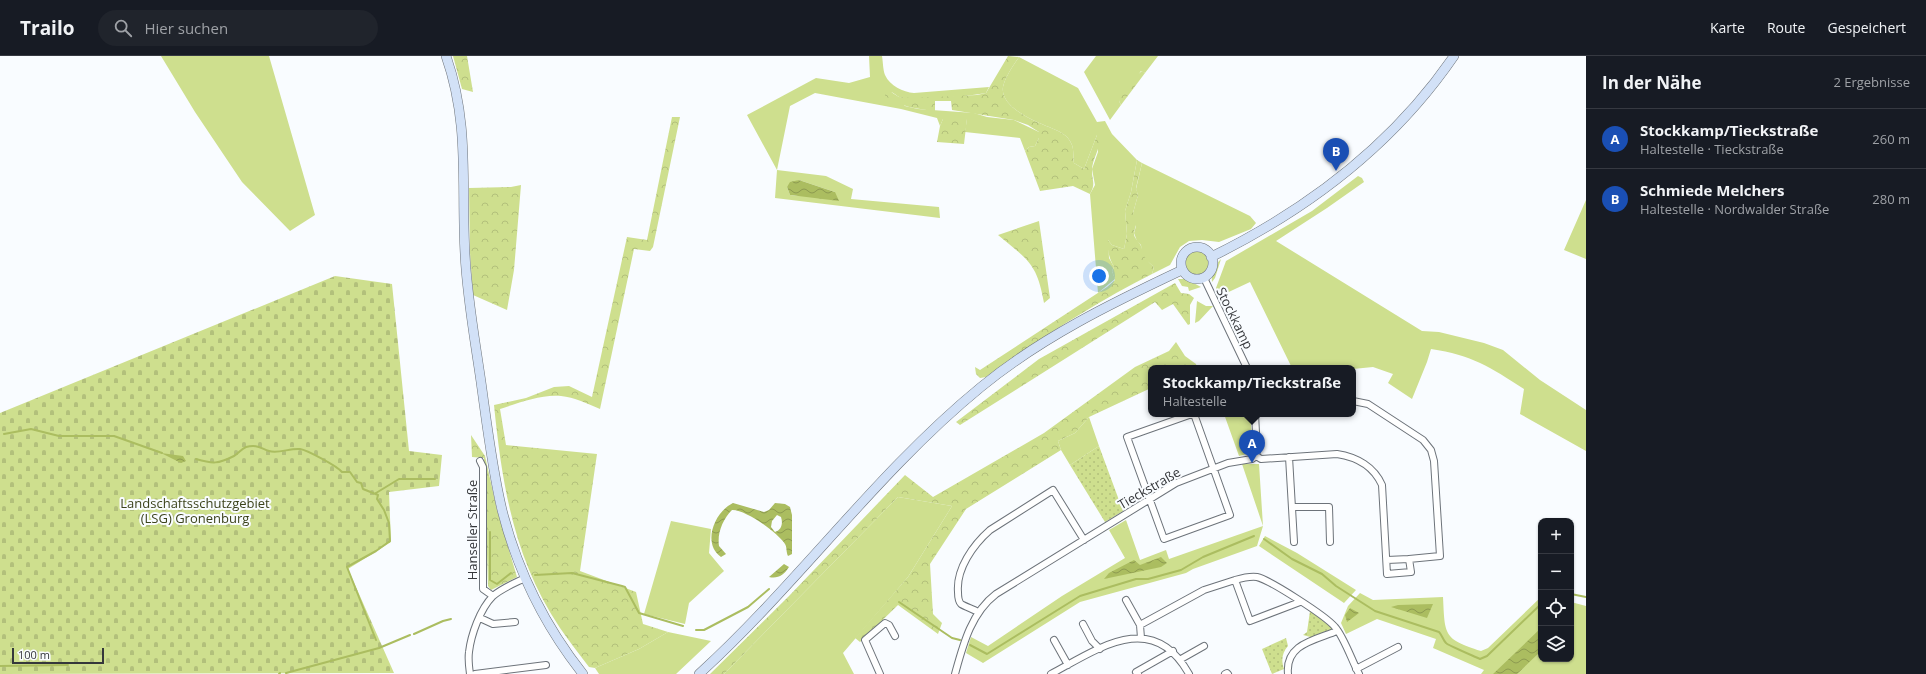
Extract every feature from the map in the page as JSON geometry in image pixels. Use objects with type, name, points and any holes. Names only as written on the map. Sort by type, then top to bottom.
[{"type":"main road","points":[[446,56],[454,82],[461,114],[463,136],[466,277],[491,448],[502,509],[525,578],[553,632],[583,674]]},
{"type":"main road","points":[[1211,257],[1243,241],[1291,212],[1349,170],[1405,118],[1435,83],[1454,56]]},
{"type":"main road","points":[[1200,248],[1208,252],[1211,257],[1213,261],[1211,271],[1204,278],[1199,279],[1189,277],[1182,270],[1181,260],[1190,249],[1200,248]]},
{"type":"main road","points":[[699,674],[768,607],[925,438],[981,387],[1019,359],[1065,329],[1113,303],[1182,270]]},
{"type":"street","name":"Stockkamp","points":[[1204,278],[1246,365]]},
{"type":"street","points":[[1356,402],[1368,404],[1423,440],[1431,450],[1434,461],[1440,556],[1387,560]]},
{"type":"street","points":[[1184,417],[1126,437],[1164,539],[1230,515],[1194,417]]},
{"type":"street","points":[[1255,417],[1256,456]]},
{"type":"street","name":"Tieckstraße","points":[[955,674],[960,655],[978,612],[988,600],[996,594],[1182,480],[1256,456],[1261,459],[1337,454],[1350,456],[1370,468],[1378,476],[1382,485],[1388,574],[1411,572],[1409,559]]},
{"type":"street","points":[[1288,457],[1294,542]]},
{"type":"street","name":"Hanseller Straße","points":[[480,461],[483,467],[483,589],[493,596]]},
{"type":"street","points":[[978,612],[961,604],[958,599],[958,578],[965,561],[981,538],[990,530],[1053,490],[1084,540]]},
{"type":"street","points":[[1292,507],[1330,506],[1330,542]]},
{"type":"street","points":[[1140,625],[1204,590],[1236,580],[1255,577],[1263,579],[1300,602],[1335,627],[1358,671],[1398,646]]},
{"type":"street","points":[[470,674],[469,653],[480,618],[493,596],[525,578]]},
{"type":"street","points":[[1236,580],[1250,621],[1300,602]]},
{"type":"street","points":[[1126,600],[1140,625],[1141,638]]},
{"type":"street","points":[[480,618],[493,624],[515,622]]},
{"type":"street","points":[[880,674],[865,640],[885,623],[889,625],[894,636]]},
{"type":"street","points":[[1083,624],[1092,641],[1100,649]]},
{"type":"street","points":[[1288,674],[1290,656],[1296,649],[1309,641],[1337,631]]},
{"type":"street","points":[[1051,674],[1120,640],[1141,638],[1158,642],[1173,651],[1181,659],[1189,674]]},
{"type":"street","points":[[1054,640],[1068,665]]},
{"type":"street","points":[[1181,659],[1204,646]]},
{"type":"street","points":[[1138,674],[1136,672],[1173,651]]},
{"type":"street","points":[[475,674],[546,665]]},
{"type":"street","points":[[1225,674],[1227,672],[1228,674]]},
{"type":"green space","points":[[161,56],[269,56],[315,215],[290,231],[242,182],[195,112]]},
{"type":"green space","points":[[453,56],[467,56],[473,92],[462,89]]},
{"type":"green space","points":[[869,56],[882,56],[884,71],[887,79],[897,88],[906,91],[914,93],[989,87],[986,93],[942,98],[906,98],[899,97],[891,92],[905,106],[918,109],[974,113],[987,117],[1014,120],[1039,132],[1039,138],[1035,146],[1029,147],[1025,151],[1020,138],[965,132],[967,119],[943,119],[940,126],[937,118],[901,109],[815,93],[790,106],[777,170],[747,115],[816,78],[849,83],[870,77]]},
{"type":"green space","points":[[1008,56],[1019,57],[1004,83],[1004,94],[1007,101],[1012,107],[1027,117],[1059,132],[1068,138],[1073,149],[1074,163],[1084,169],[1097,135],[1100,136],[1099,145],[1092,166],[1093,185],[1090,194],[1073,186],[1040,191],[1025,151],[1029,147],[1035,146],[1039,138],[1039,132],[1028,125],[1014,120],[952,110],[951,101],[935,101],[935,111],[903,105],[885,96],[885,90],[899,97],[912,98],[977,95],[986,93]]},
{"type":"green space","points":[[1096,56],[1158,56],[1145,73],[1141,71],[1119,101],[1121,105],[1110,120],[1084,72]]},
{"type":"green space","points":[[1019,57],[1078,88],[1097,122],[1105,121],[1112,134],[1137,160],[1131,192],[1125,211],[1127,234],[1124,249],[1112,245],[1108,240],[1109,258],[1114,267],[1112,271],[1115,279],[1098,293],[1090,194],[1095,185],[1092,169],[1098,152],[1097,135],[1084,169],[1074,163],[1072,145],[1068,138],[1059,132],[1027,117],[1012,107],[1007,101],[1003,87],[1007,75]]},
{"type":"green space","points":[[1142,71],[1145,73],[1121,105],[1119,101],[1124,88]]},
{"type":"green space","points":[[950,116],[967,119],[964,144],[937,142],[943,119]]},
{"type":"green space","points":[[672,117],[680,117],[653,247],[650,251],[634,249],[600,409],[571,398],[546,396],[500,409],[506,445],[597,454],[580,571],[636,592],[643,624],[668,632],[639,649],[595,668],[589,667],[570,643],[544,602],[531,575],[521,548],[506,493],[494,405],[526,398],[554,387],[569,386],[592,397],[627,237],[647,240]]},
{"type":"green space","points":[[1137,160],[1142,163],[1136,188],[1138,195],[1133,213],[1137,219],[1134,234],[1141,246],[1145,258],[1154,267],[1152,274],[1088,310],[1026,349],[986,377],[980,378],[976,374],[975,367],[980,370],[1107,287],[1115,280],[1112,271],[1114,267],[1108,251],[1108,240],[1112,245],[1124,249],[1127,234],[1125,211],[1131,192]]},
{"type":"green space","points":[[1142,163],[1250,216],[1256,223],[1251,229],[1219,242],[1202,240],[1189,241],[1180,247],[1170,265],[1152,274],[1154,267],[1146,260],[1142,253],[1141,245],[1137,241],[1134,233],[1136,226],[1133,213],[1138,195],[1136,189]]},
{"type":"green space","points":[[777,170],[826,176],[853,189],[851,199],[939,207],[940,218],[775,198]],"holes":[[[799,180],[835,192],[797,196],[790,195],[787,187]]]},
{"type":"green space","points":[[1358,176],[1362,178],[1364,182],[1276,241],[1422,331],[1439,332],[1484,343],[1503,350],[1540,380],[1586,410],[1586,451],[1520,414],[1524,389],[1501,374],[1469,358],[1431,349],[1412,399],[1388,383],[1393,374],[1373,367],[1356,369],[1356,365],[1291,365],[1250,282],[1218,297],[1216,288],[1226,261],[1312,211]]},
{"type":"green space","points":[[521,185],[514,270],[507,310],[473,295],[470,253],[469,188],[511,187]]},
{"type":"green space","points":[[1586,200],[1586,259],[1564,250]]},
{"type":"green space","points":[[1039,221],[1050,298],[1044,303],[1038,279],[1030,263],[998,235]]},
{"type":"green space","points":[[1197,251],[1202,252],[1208,258],[1208,268],[1202,274],[1197,275],[1192,274],[1186,268],[1185,263],[1186,258],[1192,252]]},
{"type":"green space","points":[[1221,259],[1215,278],[1212,282],[1214,270]]},
{"type":"green space","name":"Landschaftsschutzgebiet (LSG) Gronenburg","points":[[335,276],[392,284],[409,451],[442,455],[439,486],[389,492],[391,542],[348,569],[394,673],[0,674],[0,413]]},
{"type":"green space","points":[[1178,279],[1186,279],[1201,287],[1189,291],[1188,287],[1182,286]]},
{"type":"green space","points":[[1175,283],[1181,293],[1189,294],[1194,298],[1190,305],[1190,324],[1188,325],[1173,304],[1162,310],[1155,302],[960,425],[956,422],[1039,359]]},
{"type":"green space","points":[[1197,301],[1206,306],[1213,306],[1199,321],[1195,323]]},
{"type":"green space","points":[[1176,342],[1185,356],[1196,365],[1148,365],[1148,389],[1089,417],[1075,433],[1058,441],[1061,450],[966,509],[930,564],[933,614],[942,623],[938,634],[898,605],[860,642],[855,638],[908,577],[952,506],[898,497],[724,674],[710,674],[789,596],[905,475],[933,497],[1044,433],[1135,367],[1169,351]]},
{"type":"green space","points":[[1089,417],[1099,446],[1070,465],[1061,450],[1058,441],[1075,433]]},
{"type":"green space","points":[[1225,417],[1250,417],[1253,448],[1251,453],[1239,456]]},
{"type":"green space","points":[[471,435],[485,456],[497,510],[517,577],[491,590],[488,586],[484,458],[472,457]]},
{"type":"green space","points":[[1099,446],[1123,511],[1105,522],[1070,465]]},
{"type":"green space","points":[[1242,464],[1259,464],[1263,526]]},
{"type":"green space","points":[[898,497],[952,506],[908,577],[843,653],[854,674],[724,674]]},
{"type":"green space","points":[[1126,520],[1140,560],[1166,550],[1169,559],[1263,526],[1257,546],[1193,569],[1186,573],[1080,602],[983,663],[966,653],[971,637],[988,646],[1062,596],[1125,558],[1109,530]]},
{"type":"green space","points":[[671,521],[711,529],[709,553],[724,571],[689,603],[685,624],[644,614]]},
{"type":"green space","points":[[1265,536],[1297,553],[1356,590],[1344,603],[1259,546]]},
{"type":"green space","points":[[1360,593],[1373,600],[1443,597],[1444,620],[1448,634],[1459,643],[1481,651],[1488,648],[1538,600],[1538,662],[1574,662],[1574,603],[1586,606],[1586,674],[1481,674],[1484,670],[1433,648],[1436,639],[1377,619],[1346,634],[1341,623],[1348,606]]},
{"type":"green space","points":[[1310,611],[1333,628],[1332,630],[1314,638],[1303,635],[1307,632]]},
{"type":"green space","points":[[668,632],[711,641],[676,674],[599,674],[595,668],[639,649]]},
{"type":"green space","points":[[1286,638],[1288,646],[1284,651],[1284,669],[1272,674],[1262,649]]},
{"type":"water","points":[[799,180],[835,192],[839,201],[790,195],[787,187],[790,182]]},
{"type":"water","points":[[161,453],[183,456],[186,461],[181,463]]},
{"type":"water","points":[[733,503],[764,512],[769,510],[775,503],[785,504],[790,507],[792,515],[792,554],[788,556],[785,544],[776,534],[761,522],[745,513],[732,510],[723,522],[720,531],[719,546],[726,554],[721,557],[715,551],[711,537],[713,528],[720,513]],"holes":[[[777,515],[781,517],[781,526],[779,530],[775,532],[771,527],[772,521]]]},
{"type":"water","points":[[1161,557],[1167,563],[1161,567],[1104,579],[1109,573],[1134,560],[1140,565]]},
{"type":"water","points":[[784,564],[789,567],[783,574],[778,577],[769,577]]},
{"type":"water","points":[[1433,604],[1427,618],[1391,607],[1398,605]]},
{"type":"water","points":[[1350,608],[1359,613],[1347,622],[1345,615]]},
{"type":"water","points":[[1538,631],[1538,654],[1517,674],[1493,674]]},
{"type":"waterway","points":[[4,434],[31,429],[59,436],[114,436],[162,453]]},
{"type":"waterway","points":[[196,459],[207,462],[224,461],[234,456],[244,448],[250,446],[273,452],[300,449],[322,459],[342,472],[350,472],[357,482],[361,483],[363,489],[378,495],[377,499],[384,510],[389,523],[390,541],[376,551],[347,567],[376,640]]},
{"type":"waterway","points":[[376,493],[399,479],[435,479]]},
{"type":"waterway","points":[[490,532],[490,580],[497,584],[511,573]]},
{"type":"waterway","points":[[970,645],[987,654],[1080,596],[1136,579],[1148,579],[1181,570],[1203,557],[1254,536]]},
{"type":"waterway","points":[[1264,539],[1292,559],[1322,574],[1336,586],[1375,611],[1439,632],[1448,644],[1480,659],[1487,656],[1538,607]]},
{"type":"waterway","points":[[535,575],[572,573],[625,587],[639,613],[683,626]]},
{"type":"waterway","points":[[696,630],[704,630],[748,607],[769,589]]},
{"type":"waterway","points":[[1574,595],[1586,597]]},
{"type":"waterway","points":[[899,602],[952,638],[960,640]]},
{"type":"waterway","points":[[414,634],[451,619]]},
{"type":"waterway","points":[[286,673],[379,648],[410,635]]},
{"type":"waterway","points":[[0,666],[68,665]]},
{"type":"place","name":"Schmiede Melchers","points":[[1336,171]]},
{"type":"place","name":"Stockkamp/Tieckstraße","points":[[1252,463]]}]
